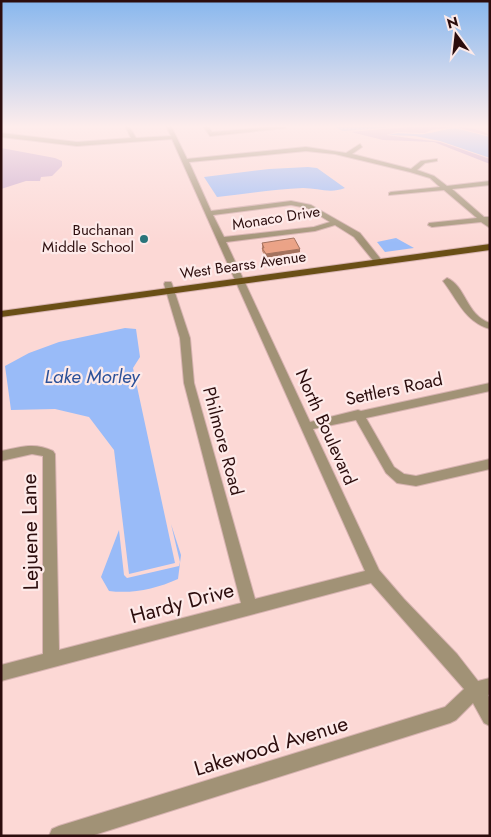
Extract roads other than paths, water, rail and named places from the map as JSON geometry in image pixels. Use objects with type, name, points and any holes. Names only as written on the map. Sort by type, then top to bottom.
[{"type":"main road","name":"West Bearss Avenue","points":[[1,307],[60,302],[490,242]]},
{"type":"main road","name":"West Bearss Avenue","points":[[377,259],[490,248]]},
{"type":"main road","name":"West Bearss Avenue","points":[[1,314],[60,302]]},
{"type":"street","name":"North Boulevard","points":[[187,165],[374,575],[392,599],[448,657],[482,688],[490,717]]},
{"type":"street","points":[[392,165],[432,177],[490,226]]},
{"type":"street","points":[[412,170],[419,165]]},
{"type":"street","points":[[391,194],[490,183]]},
{"type":"street","points":[[208,213],[298,203],[309,206],[357,235],[377,259]]},
{"type":"street","points":[[432,225],[490,218]]},
{"type":"street","name":"Monaco Drive","points":[[221,240],[316,229],[336,222]]},
{"type":"street","points":[[446,281],[453,286],[458,299],[473,318],[490,326]]},
{"type":"street","name":"Philmore Road","points":[[169,287],[185,338],[189,383],[250,607]]},
{"type":"street","name":"Settlers Road","points":[[306,427],[358,414],[490,387]]},
{"type":"street","points":[[358,414],[390,470],[401,478],[416,481],[490,464]]},
{"type":"street","name":"Lejuene Lane","points":[[1,456],[34,449],[43,450],[49,454],[51,660]]},
{"type":"street","name":"Hardy Drive","points":[[1,673],[374,575]]},
{"type":"street","name":"Lakewood Avenue","points":[[59,836],[450,714],[482,688]]},
{"type":"water","points":[[317,168],[345,188],[329,191],[308,188],[270,190],[217,197],[204,177],[269,169]]},
{"type":"water","points":[[396,238],[414,248],[385,252],[377,242]]},
{"type":"water","name":"Lake Morley","points":[[125,328],[136,329],[140,357],[133,368],[175,563],[129,574],[114,450],[89,417],[55,409],[11,410],[5,366],[29,353],[59,342]]},
{"type":"water","points":[[171,524],[181,555],[178,579],[144,590],[109,591],[101,577],[119,530],[124,575],[127,578],[179,566],[180,562]]},
{"type":"place","name":"Buchanan Middle School","points":[[144,239]]}]
